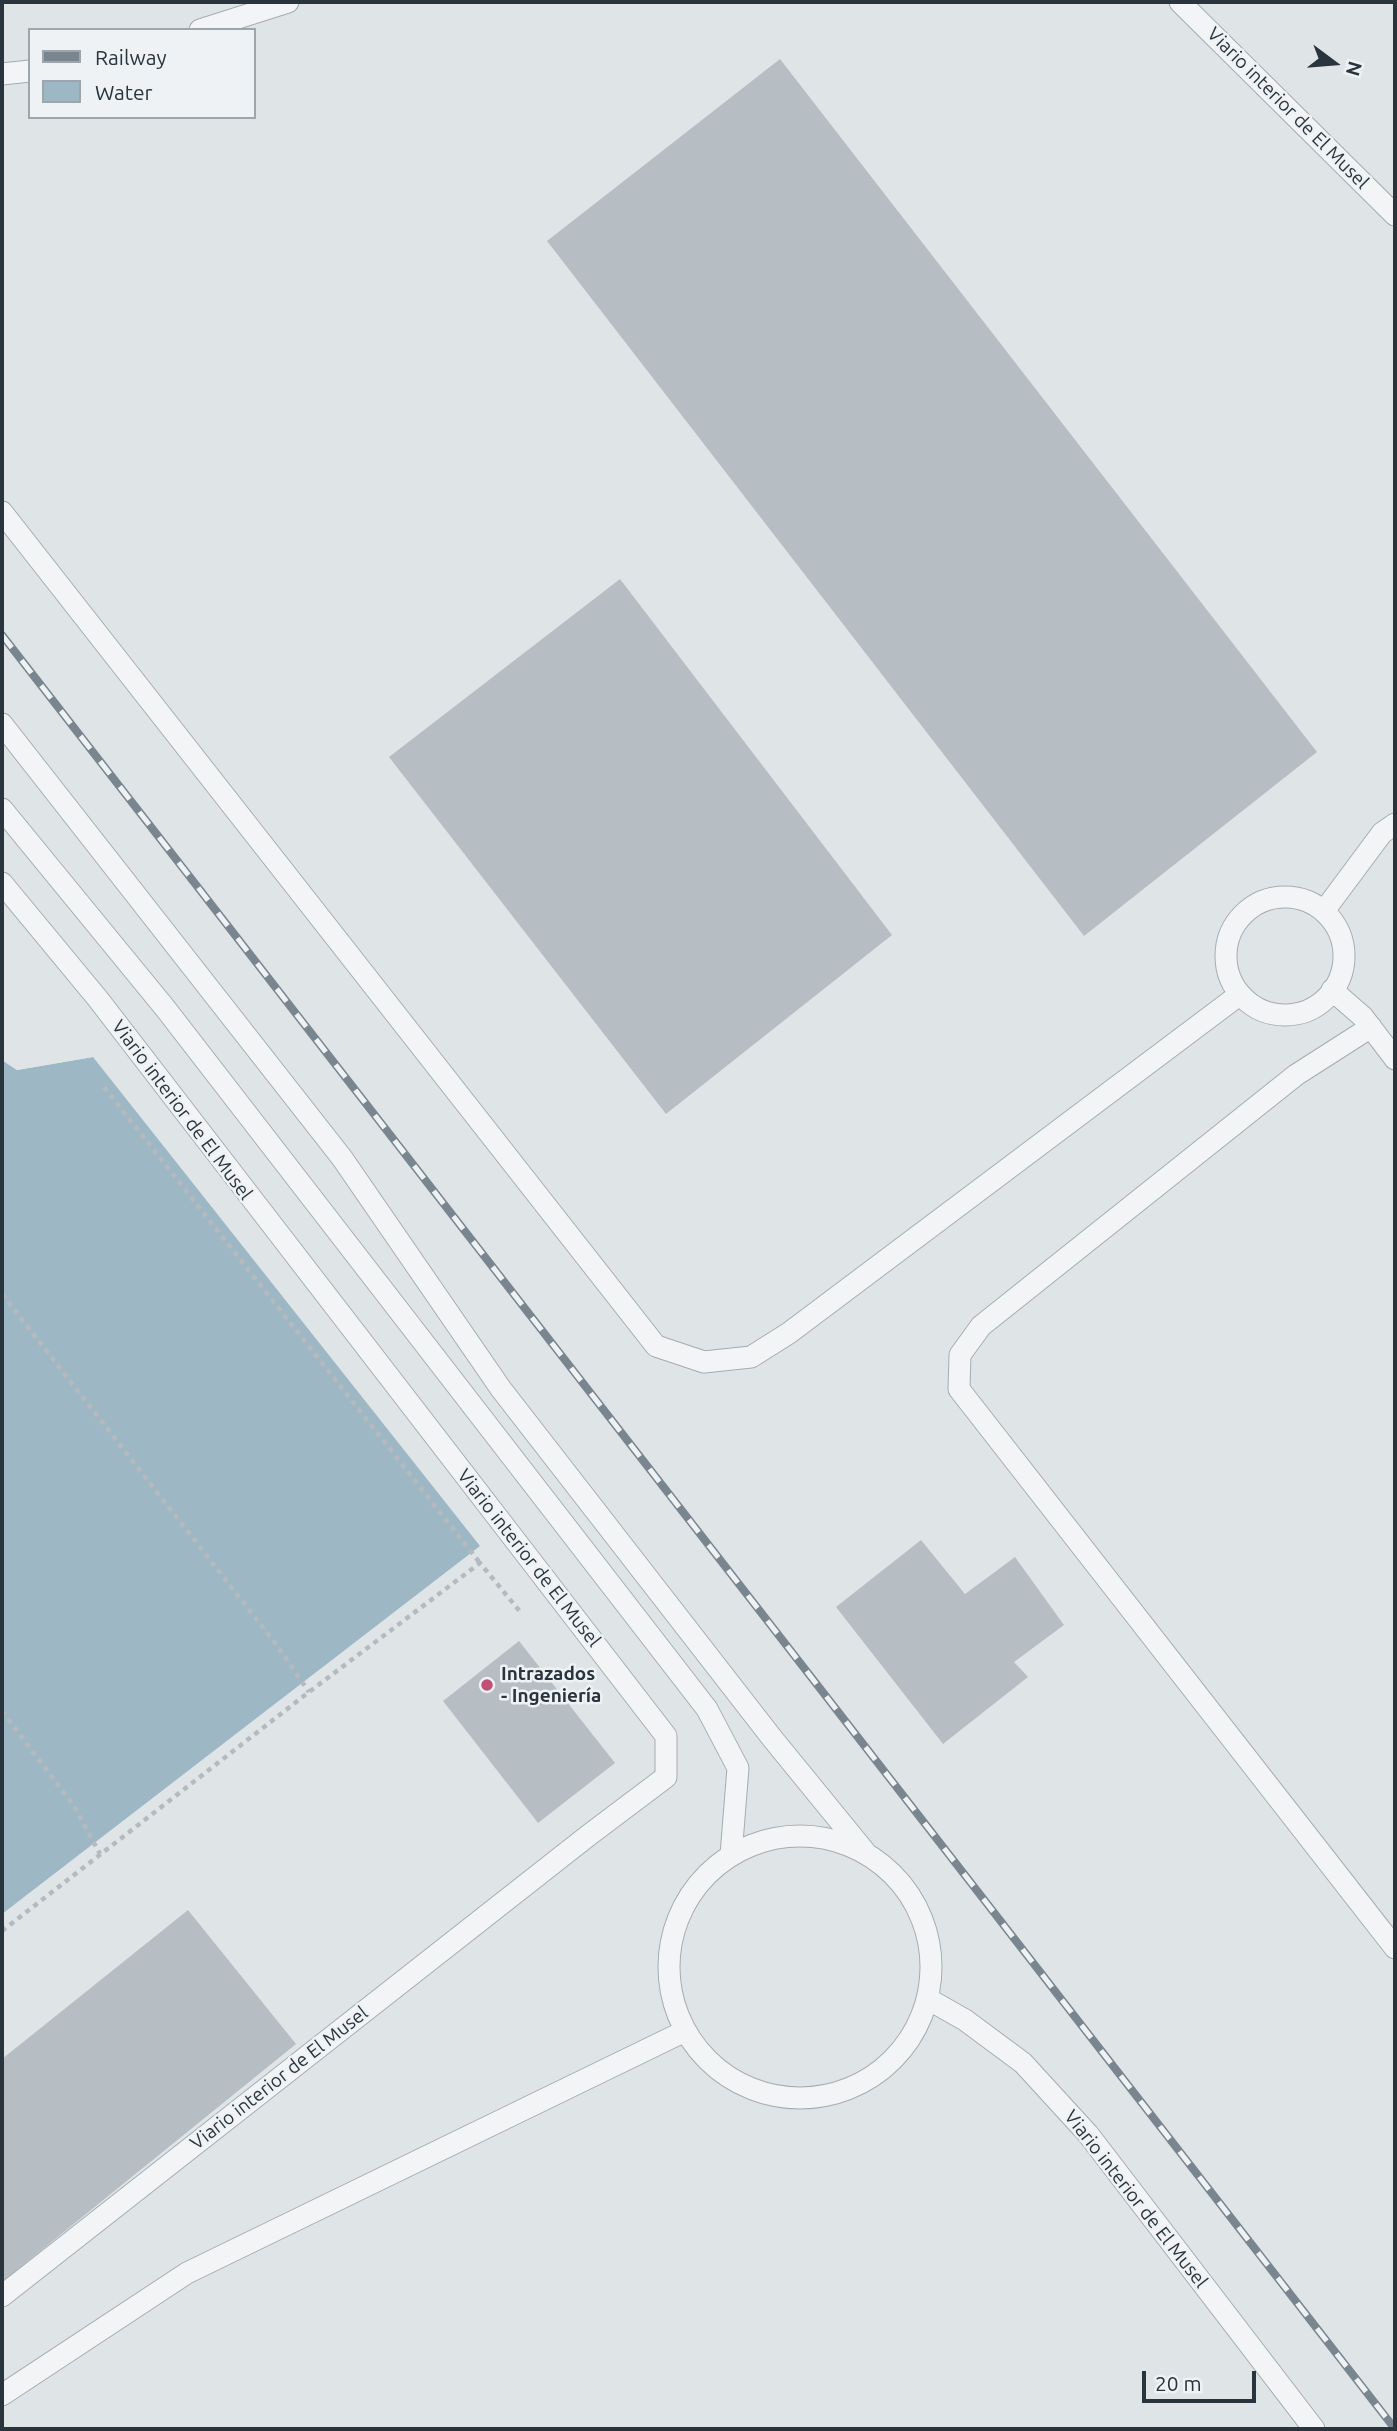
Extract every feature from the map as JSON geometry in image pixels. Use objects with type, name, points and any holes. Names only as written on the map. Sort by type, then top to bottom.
[{"type":"lane","points":[[204,28],[244,9],[288,2]]},
{"type":"lane","name":"Viario interior de El Musel","points":[[1180,2],[1395,215]]},
{"type":"lane","points":[[2,74],[28,71]]},
{"type":"lane","points":[[2,512],[656,1346],[704,1362],[751,1357],[789,1333],[1239,995]]},
{"type":"lane","points":[[2,724],[342,1158],[501,1389],[772,1738],[865,1852],[898,1879],[922,1915],[932,1956],[928,1999],[909,2040],[879,2073],[839,2093],[795,2099],[750,2090],[712,2066],[685,2031],[671,1993],[670,1980],[669,1953],[679,1915],[700,1881],[730,1854],[762,1840],[797,1835],[832,1839],[865,1852]]},
{"type":"lane","points":[[2,809],[165,1008],[708,1709],[738,1768],[730,1854]]},
{"type":"lane","points":[[1324,911],[1382,834],[1395,824]]},
{"type":"lane","name":"Viario interior de El Musel","points":[[2,883],[97,999],[666,1736],[666,1777],[2,2297]]},
{"type":"lane","points":[[1287,897],[1307,901],[1324,911],[1336,926],[1343,945],[1343,964],[1338,983],[1326,999],[1311,1010],[1292,1016],[1272,1015],[1254,1007],[1239,995],[1229,977],[1226,958],[1228,939],[1237,921],[1244,914],[1268,899],[1287,897]]},
{"type":"lane","points":[[1332,990],[1363,1017],[1395,1059]]},
{"type":"lane","points":[[1371,1027],[1296,1076],[981,1326],[960,1355],[959,1389],[1395,1948]]},
{"type":"lane","name":"Viario interior de El Musel","points":[[928,1999],[965,2021],[1023,2063],[1088,2134],[1314,2429]]},
{"type":"lane","points":[[2,2395],[187,2273],[685,2031]]},
{"type":"path","points":[[104,1087],[438,1512],[522,1614]]},
{"type":"path","points":[[2,1294],[275,1643],[309,1692]]},
{"type":"path","points":[[2,1931],[480,1563]]},
{"type":"path","points":[[2,1712],[75,1806],[100,1854]]},
{"type":"water","points":[[93,1057],[480,1546],[2,1914],[2,1060],[17,1070]]},
{"type":"pier","points":[[92,1054],[93,1057],[17,1070],[2,1060],[2,1057],[18,1067]]},
{"type":"building","points":[[780,59],[1317,752],[1084,936],[547,241]]},
{"type":"building","points":[[620,579],[892,935],[666,1114],[389,757]]},
{"type":"building","points":[[921,1540],[965,1594],[1015,1557],[1064,1625],[1014,1662],[1028,1677],[943,1744],[836,1607]]},
{"type":"building","points":[[519,1641],[615,1763],[538,1823],[443,1701]]},
{"type":"building","points":[[188,1910],[296,2044],[2,2282],[2,2059]]},
{"type":"railway","points":[[2,635],[1395,2429]]},
{"type":"place","name":"Intrazados - Ingeniería","points":[[487,1685]]}]
